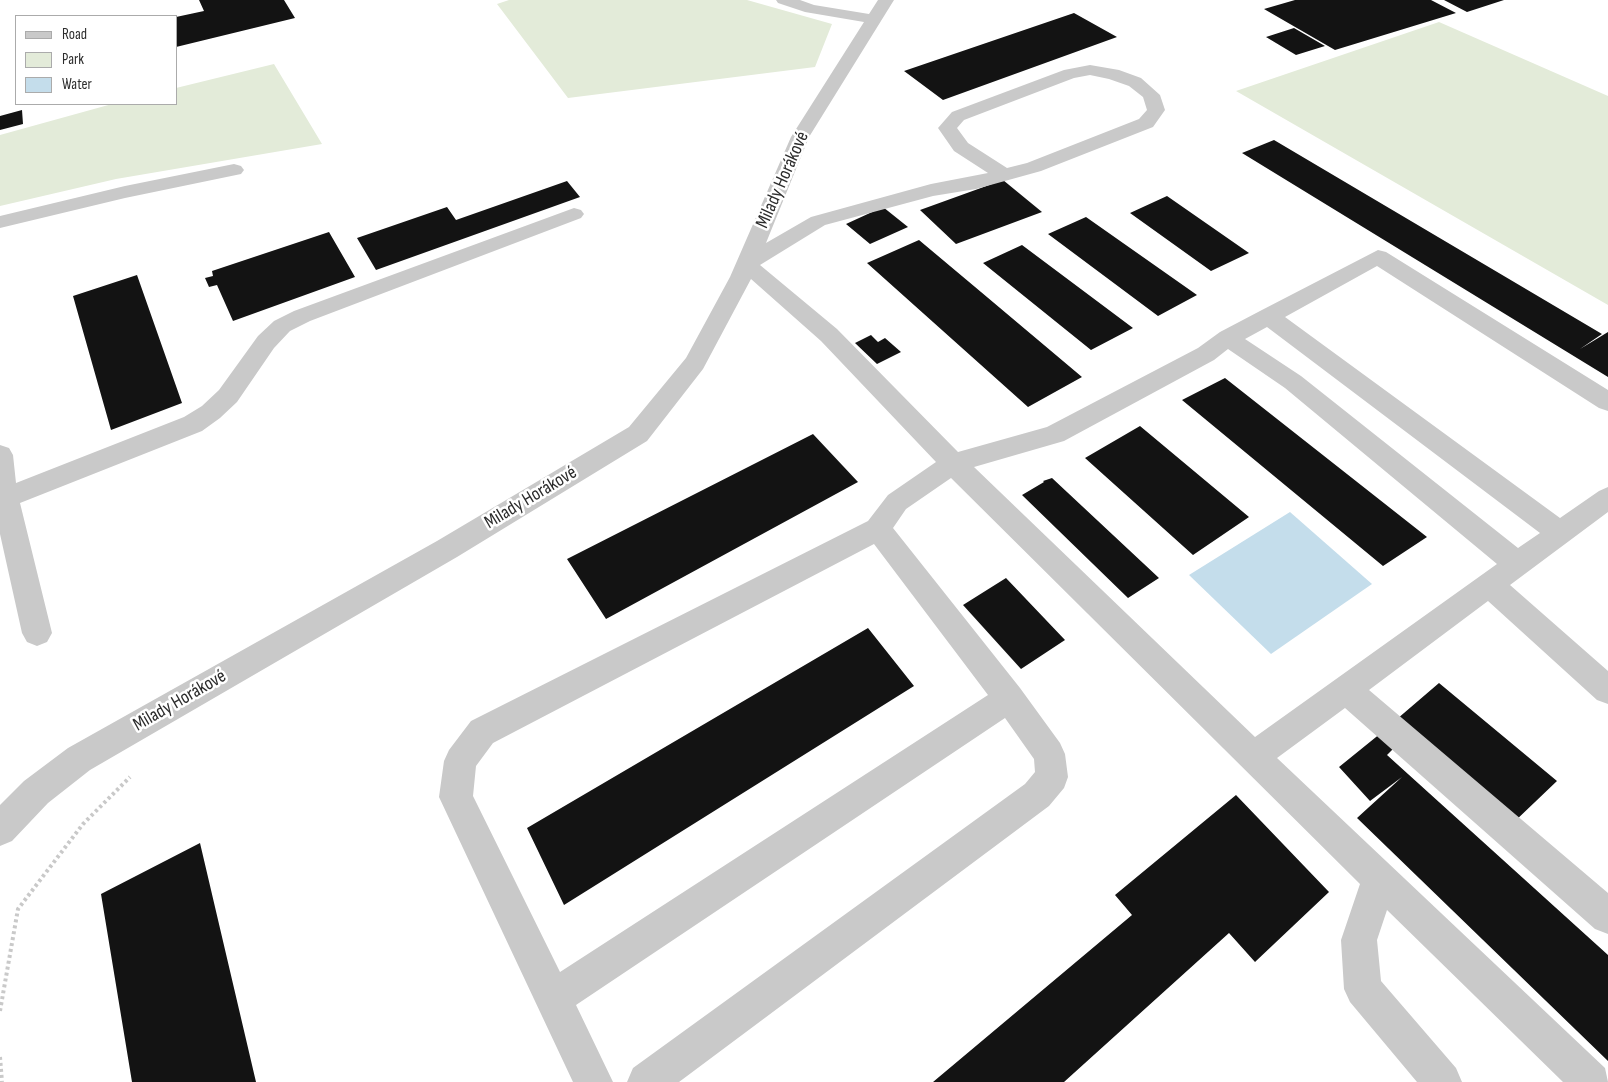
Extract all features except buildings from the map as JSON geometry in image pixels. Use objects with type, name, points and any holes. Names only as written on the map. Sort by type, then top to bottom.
[{"type":"street","points":[[784,0],[811,9],[873,19]]},
{"type":"street","name":"Milady Horákové","points":[[0,829],[36,792],[79,759],[447,548],[638,434],[695,363],[746,264],[800,137],[886,0]]},
{"type":"street","points":[[1004,175],[961,147],[947,128],[958,116],[1070,74],[1090,70],[1113,74],[1135,82],[1151,94],[1156,110],[1146,123],[1034,167],[976,183],[931,190],[818,221],[746,264],[829,335],[953,463],[1253,757],[1591,1082]]},
{"type":"street","points":[[0,222],[125,192],[234,170]]},
{"type":"street","points":[[3,499],[193,424],[211,412],[228,396],[266,342],[282,326],[302,316],[574,214]]},
{"type":"street","points":[[593,1082],[456,798],[460,761],[482,732],[878,528],[897,502],[953,463],[1055,434],[1190,363],[1228,338],[1378,257],[1608,402]]},
{"type":"street","points":[[1268,316],[1560,533]]},
{"type":"street","points":[[1228,338],[1292,382],[1517,564]]},
{"type":"street","points":[[0,455],[3,499],[37,633]]},
{"type":"street","points":[[1253,757],[1491,586],[1517,564],[1608,498]]},
{"type":"street","points":[[647,1082],[1037,795],[1052,776],[1049,754],[1009,698],[878,528]]},
{"type":"street","points":[[1491,586],[1608,690]]},
{"type":"street","points":[[1347,690],[1608,916]]},
{"type":"street","points":[[552,999],[1009,698]]},
{"type":"street","points":[[1380,878],[1359,940],[1363,989],[1442,1082]]},
{"type":"path","points":[[0,1011],[18,909],[84,824],[135,772]]},
{"type":"path","points":[[0,1057],[2,1082]]},
{"type":"green space","points":[[509,0],[747,0],[832,24],[815,67],[568,98],[497,4]]},
{"type":"green space","points":[[1439,22],[1608,96],[1608,305],[1236,91]]},
{"type":"green space","points":[[274,64],[322,144],[116,179],[0,206],[0,135],[108,105],[178,105],[178,88]]},
{"type":"water","points":[[1290,512],[1372,584],[1271,654],[1189,575]]}]
